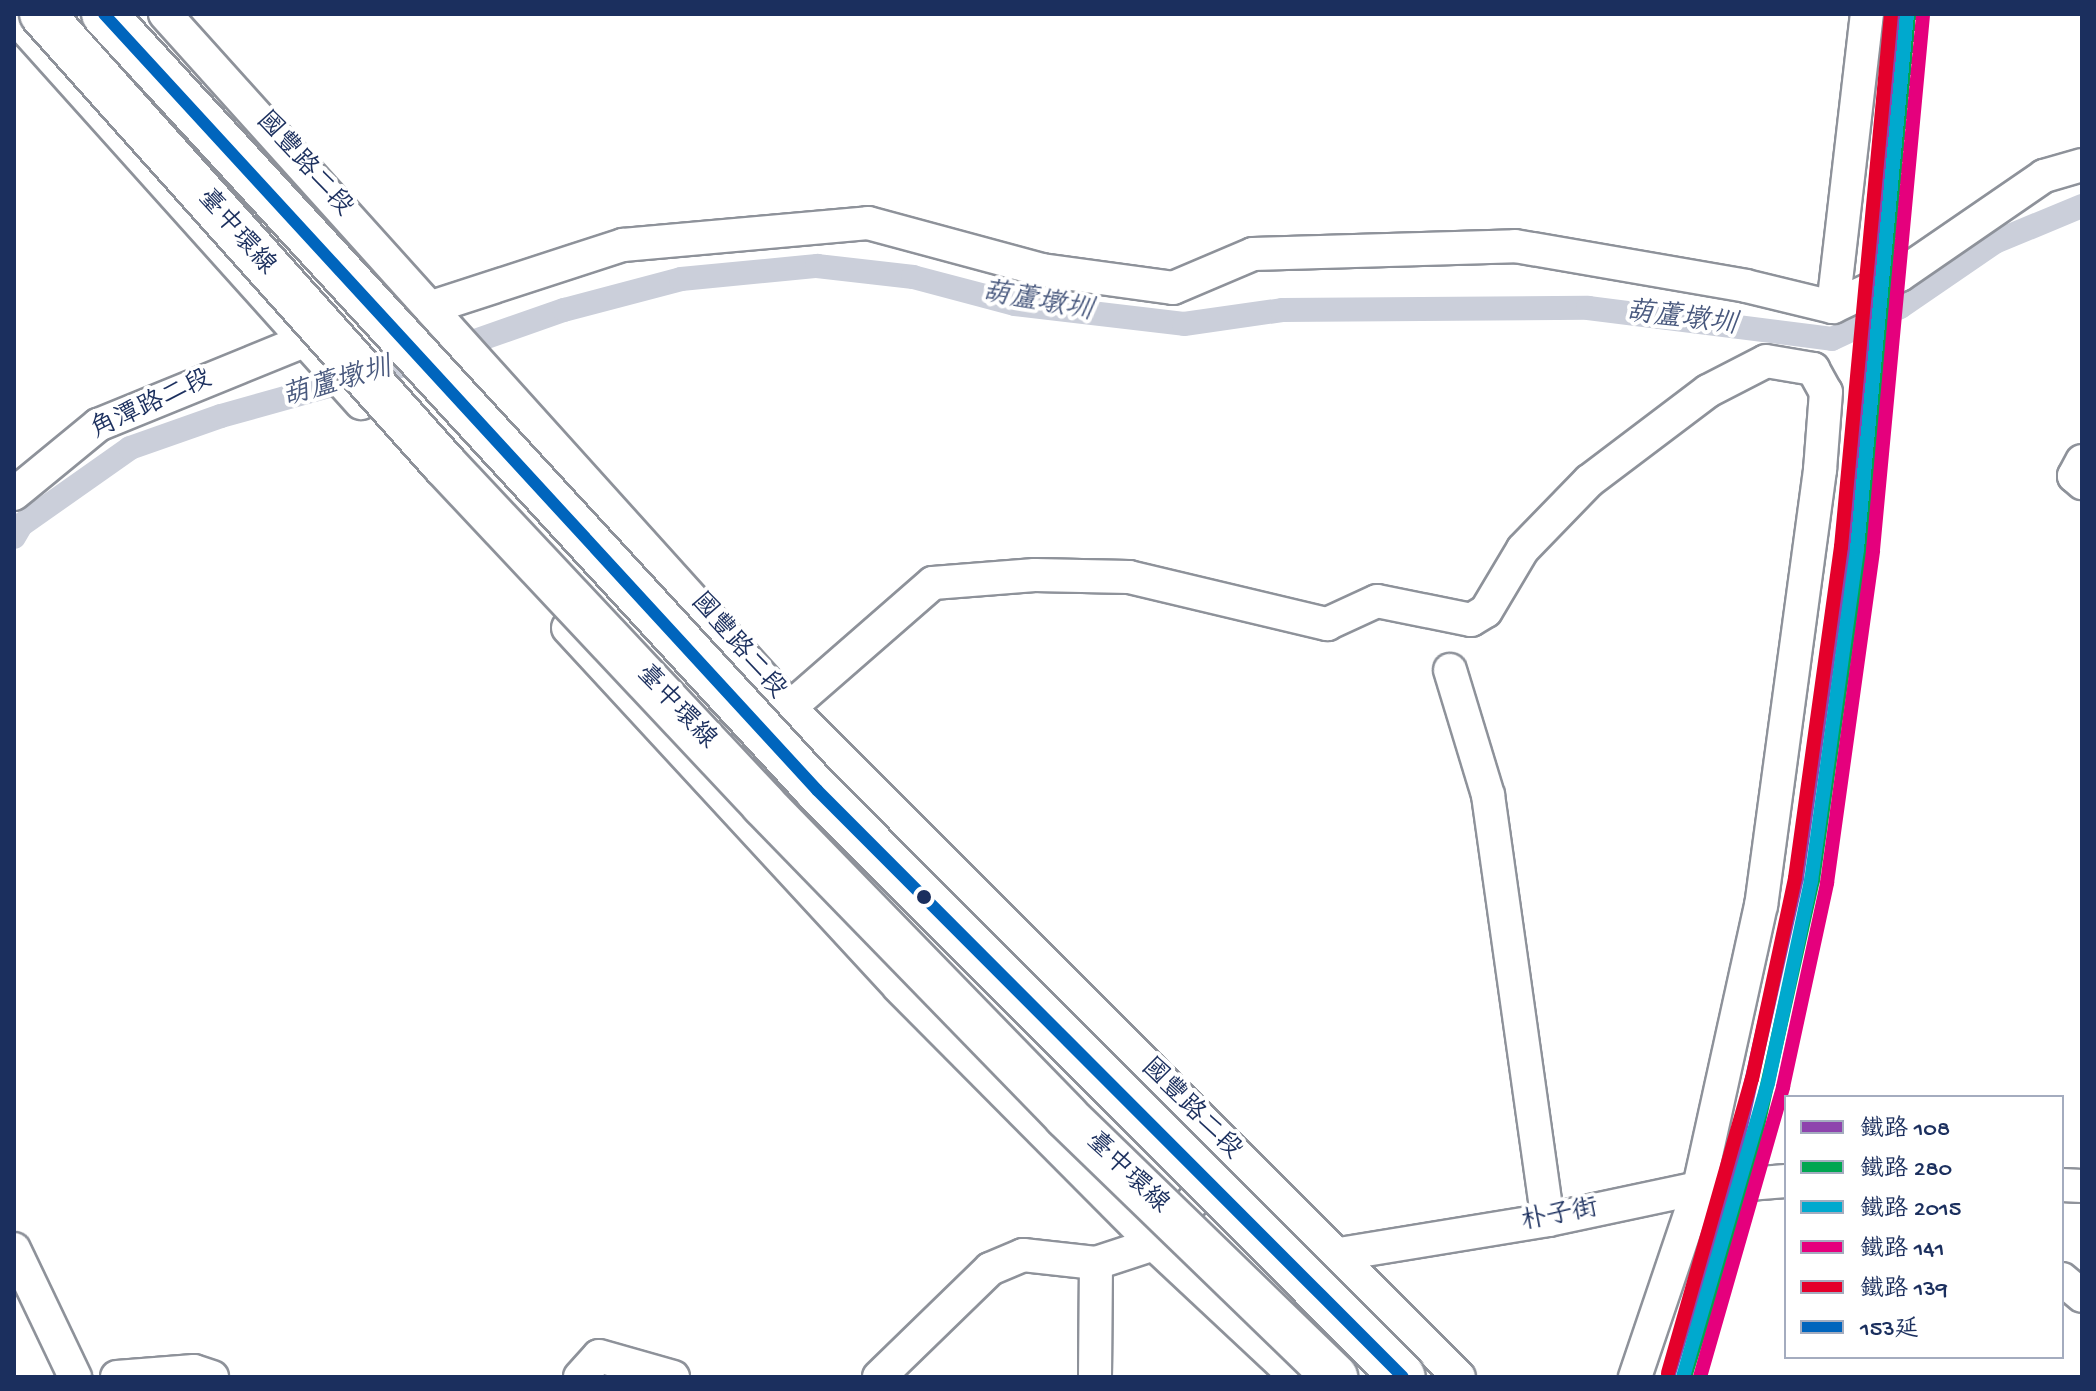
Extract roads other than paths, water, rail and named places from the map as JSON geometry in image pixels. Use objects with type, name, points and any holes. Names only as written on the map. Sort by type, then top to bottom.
[{"type":"highway","name":"臺中環線","points":[[42,14],[445,465],[763,804],[1066,1116],[1335,1377]]},
{"type":"highway","name":"臺中環線","points":[[104,14],[817,790],[1403,1377]]},
{"type":"street","name":"國豐路二段","points":[[165,14],[790,708],[1234,1156],[1459,1377]]},
{"type":"street","points":[[1833,307],[1867,14]]},
{"type":"street","points":[[14,16],[304,341],[899,987],[1154,1244],[1296,1377]]},
{"type":"street","points":[[432,307],[623,245],[868,223],[1042,270],[1173,288],[1253,254],[1515,246],[1746,286],[1833,307],[1900,275],[2044,176],[2082,165]]},
{"type":"street","name":"角潭路二段","points":[[14,494],[98,425],[304,341]]},
{"type":"street","points":[[708,779],[933,583],[1035,575],[1129,577],[1327,624],[1377,601],[1471,620],[1486,611],[1523,549],[1589,481],[1708,391],[1766,361],[1813,369],[1826,392],[1820,470],[1763,890],[1699,1188],[1635,1377]]},
{"type":"street","points":[[2082,461],[2074,476],[2082,483]]},
{"type":"street","points":[[1450,670],[1488,795],[1548,1220]]},
{"type":"street","points":[[879,1377],[990,1269],[1023,1255],[1096,1263],[1154,1244],[1234,1156]]},
{"type":"street","name":"朴子街","points":[[1334,1255],[1548,1220],[1699,1188],[1784,1181]]},
{"type":"street","points":[[14,1249],[75,1377]]},
{"type":"street","points":[[1255,1340],[1334,1255]]},
{"type":"street","points":[[1095,1377],[1096,1263]]},
{"type":"street","points":[[2064,1281],[2082,1296]]},
{"type":"street","points":[[580,1377],[599,1356],[673,1377]]},
{"type":"street","points":[[117,1377],[194,1371],[212,1377]]},
{"type":"waterway","name":"葫蘆墩圳","points":[[14,537],[21,525],[130,448],[221,416],[418,361],[564,310],[681,279],[817,266],[913,277],[1015,304],[1184,324],[1282,310],[1588,308],[1832,339],[1900,307],[1995,242],[2082,206]]},
{"type":"rail line","name":"139","points":[[1668,1373],[1752,1079],[1795,878],[1841,547],[1891,14]]},
{"type":"rail line","name":"108","points":[[1668,1377],[1729,1180],[1797,878],[1844,548],[1893,14]]},
{"type":"rail line","name":"2015","points":[[1683,1377],[1768,1083],[1811,881],[1857,549],[1907,14]]},
{"type":"rail line","name":"280","points":[[1685,1377],[1745,1184],[1813,880],[1860,549],[1909,15]]},
{"type":"rail line","name":"141","points":[[1700,1377],[1783,1087],[1827,883],[1873,550],[1923,15]]}]
